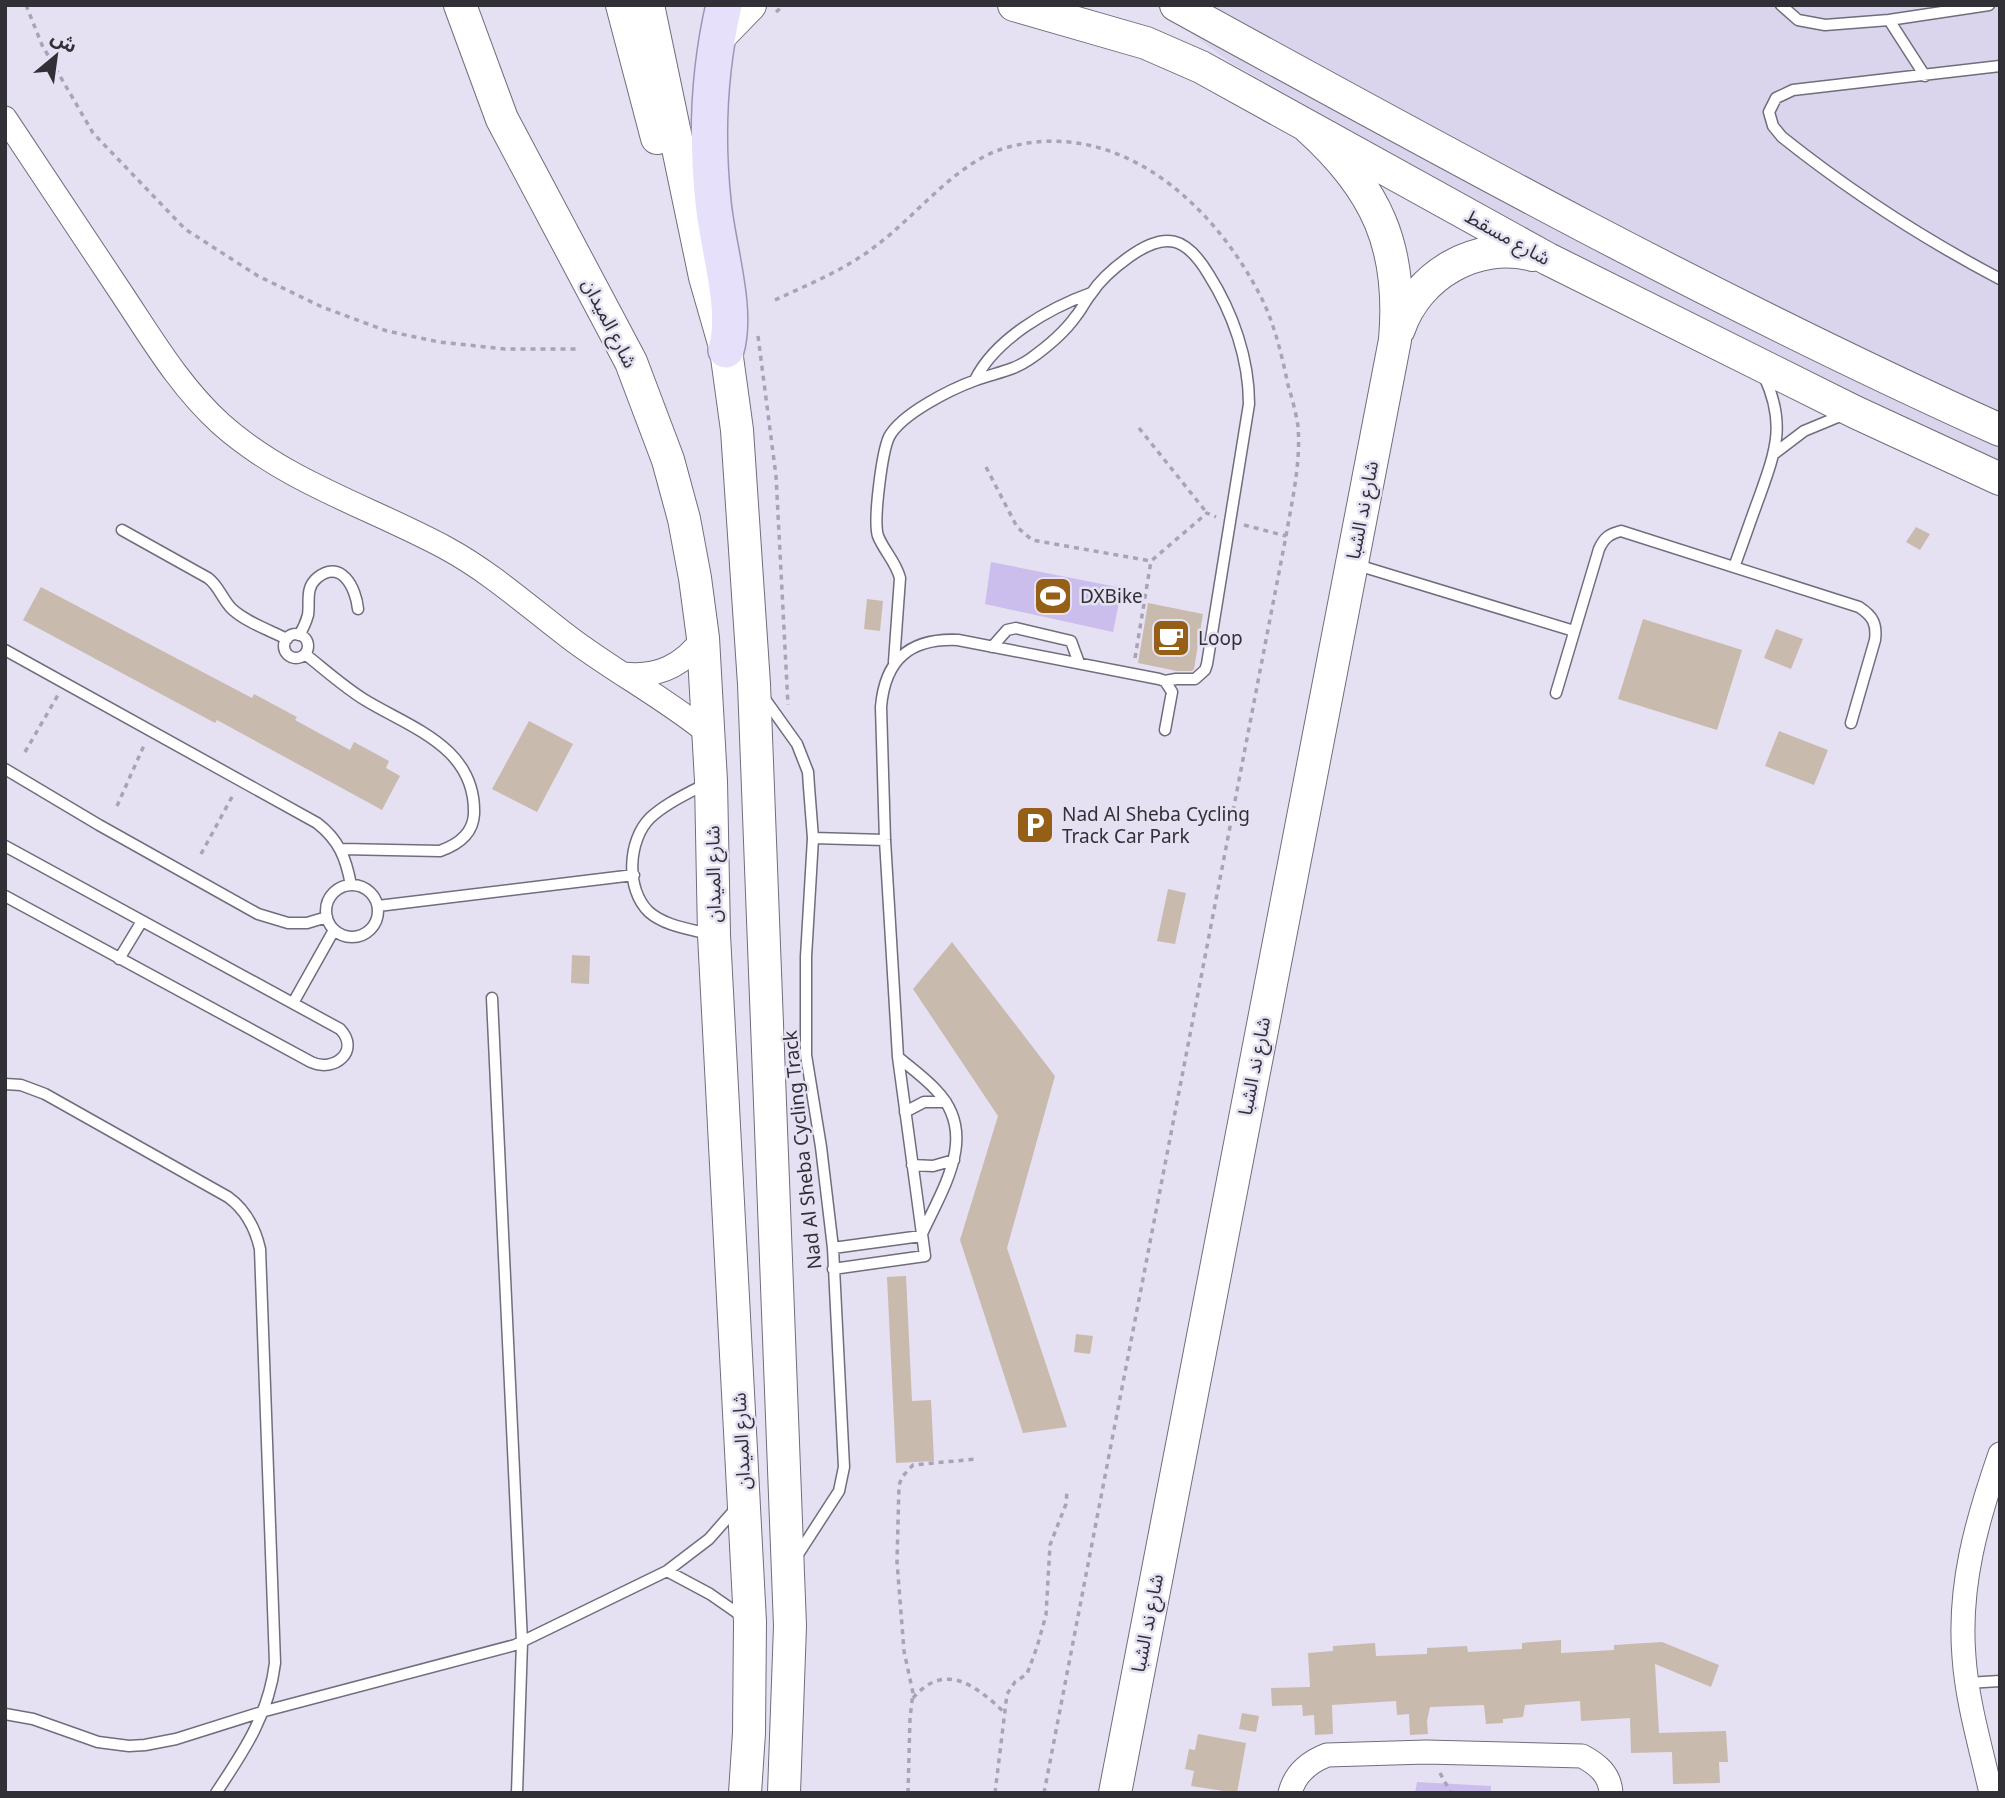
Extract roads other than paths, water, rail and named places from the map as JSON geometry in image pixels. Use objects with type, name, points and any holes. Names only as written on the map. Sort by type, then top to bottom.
[{"type":"main road","points":[[724,5],[716,40],[710,103],[711,173],[718,244],[730,316],[726,350]]},
{"type":"street","name":"شارع الميدان","points":[[460,5],[502,119],[631,362],[668,460],[684,519],[695,578],[703,638],[709,734],[714,935],[750,1622],[749,1733],[745,1793]]},
{"type":"street","points":[[622,5],[640,79],[693,263],[697,271],[705,277]]},
{"type":"street","points":[[648,5],[705,277],[726,350],[737,430],[754,684],[788,1570],[790,1666],[784,1793]]},
{"type":"street","name":"شارع مسقط","points":[[1014,5],[1146,43],[1201,68],[1548,259],[1855,412],[2000,479]]},
{"type":"street","points":[[1176,5],[1673,274],[2000,430]]},
{"type":"street","points":[[716,40],[759,11]]},
{"type":"street","points":[[5,118],[174,372],[218,422],[243,443],[298,478],[412,531],[460,557],[518,595],[569,638],[667,702],[709,734]]},
{"type":"street","name":"شارع ند الشبا","points":[[1115,1793],[1395,340],[1398,306],[1395,272],[1387,238],[1374,206],[1356,176],[1334,150],[1308,127]]},
{"type":"street","name":"شارع ند الشبا","points":[[1395,340],[1403,317],[1416,296],[1433,278],[1453,265],[1476,255],[1500,251],[1548,259]]},
{"type":"street","points":[[623,674],[646,675],[669,669],[688,656],[703,638]]},
{"type":"street","points":[[1991,1793],[1967,1683],[1963,1614],[1967,1570],[1976,1527],[2000,1454]]},
{"type":"street","points":[[1290,1793],[1300,1772],[1312,1761],[1327,1755],[1426,1752],[1582,1756],[1605,1773],[1611,1793]]},
{"type":"lane","points":[[1781,5],[1798,20],[1825,25],[1889,20],[1989,5]]},
{"type":"lane","points":[[1889,20],[1925,76]]},
{"type":"lane","points":[[2000,66],[1793,90],[1780,95],[1769,111],[1782,137],[1861,198],[1932,242],[2000,279]]},
{"type":"lane","points":[[833,1269],[925,1256],[898,1057],[886,840],[881,707],[882,691],[894,662],[900,578],[877,534],[876,519],[885,447],[894,429],[908,415],[975,380],[1007,371],[1035,355],[1067,327],[1091,293],[1119,264],[1149,243],[1160,240],[1181,243],[1191,249],[1203,264],[1224,305],[1244,355],[1249,388],[1248,420],[1205,670],[1195,679],[1165,681],[958,640],[939,639],[921,643],[894,662]]},
{"type":"lane","points":[[975,380],[991,355],[1005,342],[1049,312],[1091,293]]},
{"type":"lane","points":[[1734,566],[1775,453],[1775,407],[1757,363]]},
{"type":"lane","points":[[1775,453],[1812,427],[1855,412]]},
{"type":"lane","points":[[122,530],[208,578],[215,583],[230,608],[287,639]]},
{"type":"lane","points":[[1556,693],[1599,549],[1611,533],[1620,531],[1859,607],[1871,615],[1876,627],[1875,640],[1851,723]]},
{"type":"lane","points":[[1351,563],[1574,631]]},
{"type":"lane","points":[[299,635],[308,614],[310,588],[321,575],[333,573],[347,578],[355,590],[358,609]]},
{"type":"lane","points":[[992,647],[1007,630],[1016,628],[1071,641],[1079,663]]},
{"type":"lane","points":[[299,635],[307,646],[305,654],[297,658],[288,655],[284,647],[290,636],[299,635]]},
{"type":"lane","points":[[5,650],[317,823],[341,849],[351,885]]},
{"type":"lane","points":[[305,654],[363,699],[438,741],[457,761],[470,785],[473,819],[469,831],[451,847],[440,851],[341,849]]},
{"type":"lane","points":[[1165,681],[1172,698],[1165,730]]},
{"type":"lane","name":"Nad Al Sheba Cycling Track","points":[[754,684],[790,731],[808,772],[813,838],[806,957],[806,1055],[821,1147],[833,1248],[844,1467],[833,1502],[788,1570]]},
{"type":"lane","points":[[5,769],[258,914],[288,923],[307,923],[327,917]]},
{"type":"lane","points":[[711,781],[661,810],[643,827],[634,849],[634,875],[640,902],[650,912],[662,920],[714,935]]},
{"type":"lane","points":[[813,838],[886,840]]},
{"type":"lane","points":[[5,846],[344,1033],[347,1050],[339,1061],[326,1066],[311,1062],[5,896]]},
{"type":"lane","points":[[378,906],[634,875]]},
{"type":"lane","points":[[351,885],[369,890],[378,906],[376,923],[363,936],[345,937],[334,930],[327,917],[326,908],[334,892],[351,885]]},
{"type":"lane","points":[[120,959],[142,921]]},
{"type":"lane","points":[[293,1003],[334,930]]},
{"type":"lane","points":[[492,998],[522,1642],[517,1793]]},
{"type":"lane","points":[[898,1057],[946,1102],[957,1130],[954,1160],[921,1236]]},
{"type":"lane","points":[[5,1084],[21,1085],[45,1094],[228,1197],[245,1213],[257,1236],[260,1249],[276,1647],[273,1679],[265,1711],[248,1746],[216,1793]]},
{"type":"lane","points":[[905,1112],[924,1102],[946,1102]]},
{"type":"lane","points":[[912,1165],[933,1166],[954,1160]]},
{"type":"lane","points":[[833,1248],[921,1236]]},
{"type":"lane","points":[[5,1714],[41,1721],[90,1740],[129,1746],[160,1742],[522,1642],[608,1598],[667,1572],[709,1539],[744,1498]]},
{"type":"lane","points":[[667,1572],[710,1594],[750,1622]]},
{"type":"lane","points":[[1967,1683],[2000,1681]]},
{"type":"place","name":"DXBike","points":[[1053,596]]},
{"type":"place","name":"Loop","points":[[1171,638]]},
{"type":"place","name":"Nad Al Sheba Cycling Track Car Park","points":[[1035,825]]}]
